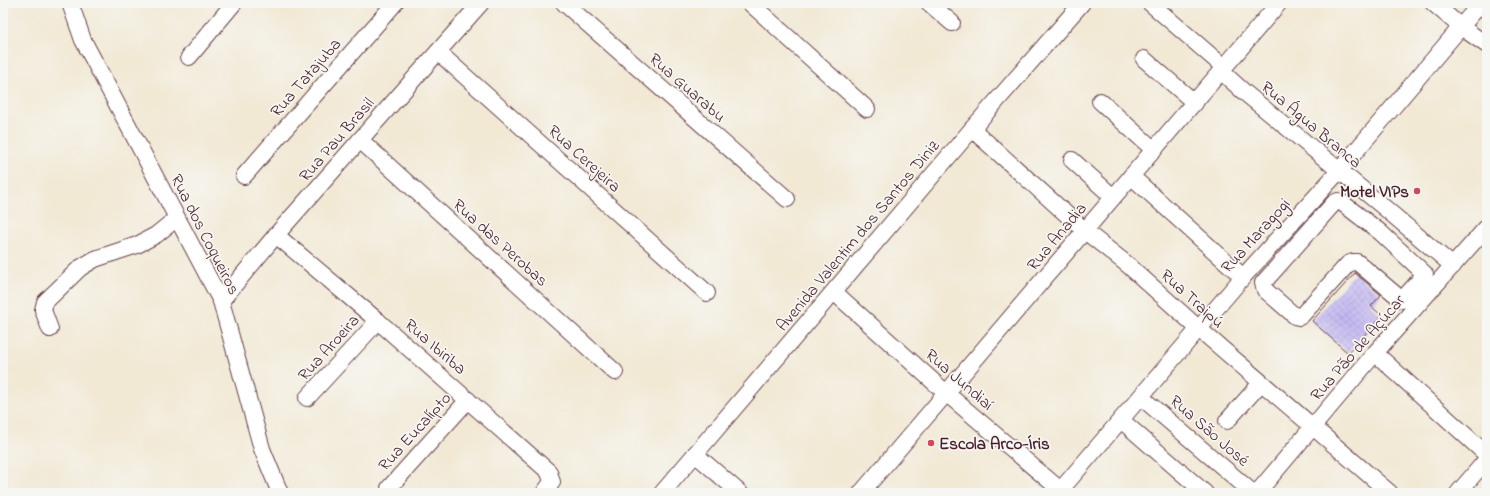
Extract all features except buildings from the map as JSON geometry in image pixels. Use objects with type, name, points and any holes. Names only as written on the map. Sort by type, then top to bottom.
[{"type":"street","name":"Rua dos Coqueiros","points":[[70,3],[83,40],[221,301],[262,449],[280,493]]},
{"type":"street","points":[[189,57],[234,3]]},
{"type":"street","name":"Rua Tatajuba","points":[[244,176],[395,3]]},
{"type":"street","name":"Rua Pau Brasil","points":[[221,301],[276,235],[481,3]]},
{"type":"street","name":"Rua Guarabu","points":[[564,3],[787,199]]},
{"type":"street","points":[[750,3],[867,109]]},
{"type":"street","points":[[929,3],[952,23]]},
{"type":"street","name":"Avenida Valentim dos Santos Diniz","points":[[662,493],[972,129],[1082,3]]},
{"type":"street","name":"Rua Água Branca","points":[[1150,3],[1223,70],[1244,92],[1453,266]]},
{"type":"street","name":"Rua Anadia","points":[[861,493],[1279,3]]},
{"type":"street","points":[[1433,3],[1461,27],[1487,45]]},
{"type":"street","name":"Rua Maragogi","points":[[1061,492],[1243,277],[1338,171],[1481,3]]},
{"type":"street","name":"Rua Cerejeira","points":[[438,52],[707,293]]},
{"type":"street","points":[[1144,59],[1195,103]]},
{"type":"street","points":[[1100,101],[1154,150]]},
{"type":"street","name":"Rua Traipú","points":[[972,129],[1085,231],[1128,265],[1261,383],[1390,493]]},
{"type":"street","name":"Rua das Perobas","points":[[360,140],[616,372]]},
{"type":"street","points":[[1072,160],[1113,197]]},
{"type":"street","points":[[1131,176],[1243,277]]},
{"type":"street","points":[[1341,202],[1375,228],[1425,274],[1404,300],[1400,300],[1357,262],[1348,264],[1299,317],[1295,316],[1263,287],[1263,283],[1334,203],[1341,202]]},
{"type":"street","points":[[1375,228],[1390,212]]},
{"type":"street","points":[[50,329],[43,310],[45,302],[80,268],[95,259],[137,246],[156,235],[177,218]]},
{"type":"street","name":"Rua Pão de Açúcar","points":[[1257,493],[1487,227]]},
{"type":"street","name":"Rua Ibiriba","points":[[276,235],[378,321],[549,472],[552,482],[544,493]]},
{"type":"street","name":"Rua Jundiaí","points":[[834,292],[946,393],[1061,492]]},
{"type":"street","name":"Rua Aroeira","points":[[307,398],[378,321]]},
{"type":"street","points":[[1376,354],[1487,455]]},
{"type":"street","points":[[1227,422],[1261,383]]},
{"type":"street","name":"Rua São José","points":[[1141,396],[1253,493]]},
{"type":"street","name":"Rua Eucalípto","points":[[389,488],[468,400]]},
{"type":"street","points":[[1121,420],[1205,493]]},
{"type":"street","points":[[695,454],[740,493]]},
{"type":"street","points":[[1458,493],[1487,459]]},
{"type":"place","name":"Motel VIPs","points":[[1417,191]]},
{"type":"place","name":"Escola Arco-Íris","points":[[931,443]]}]
